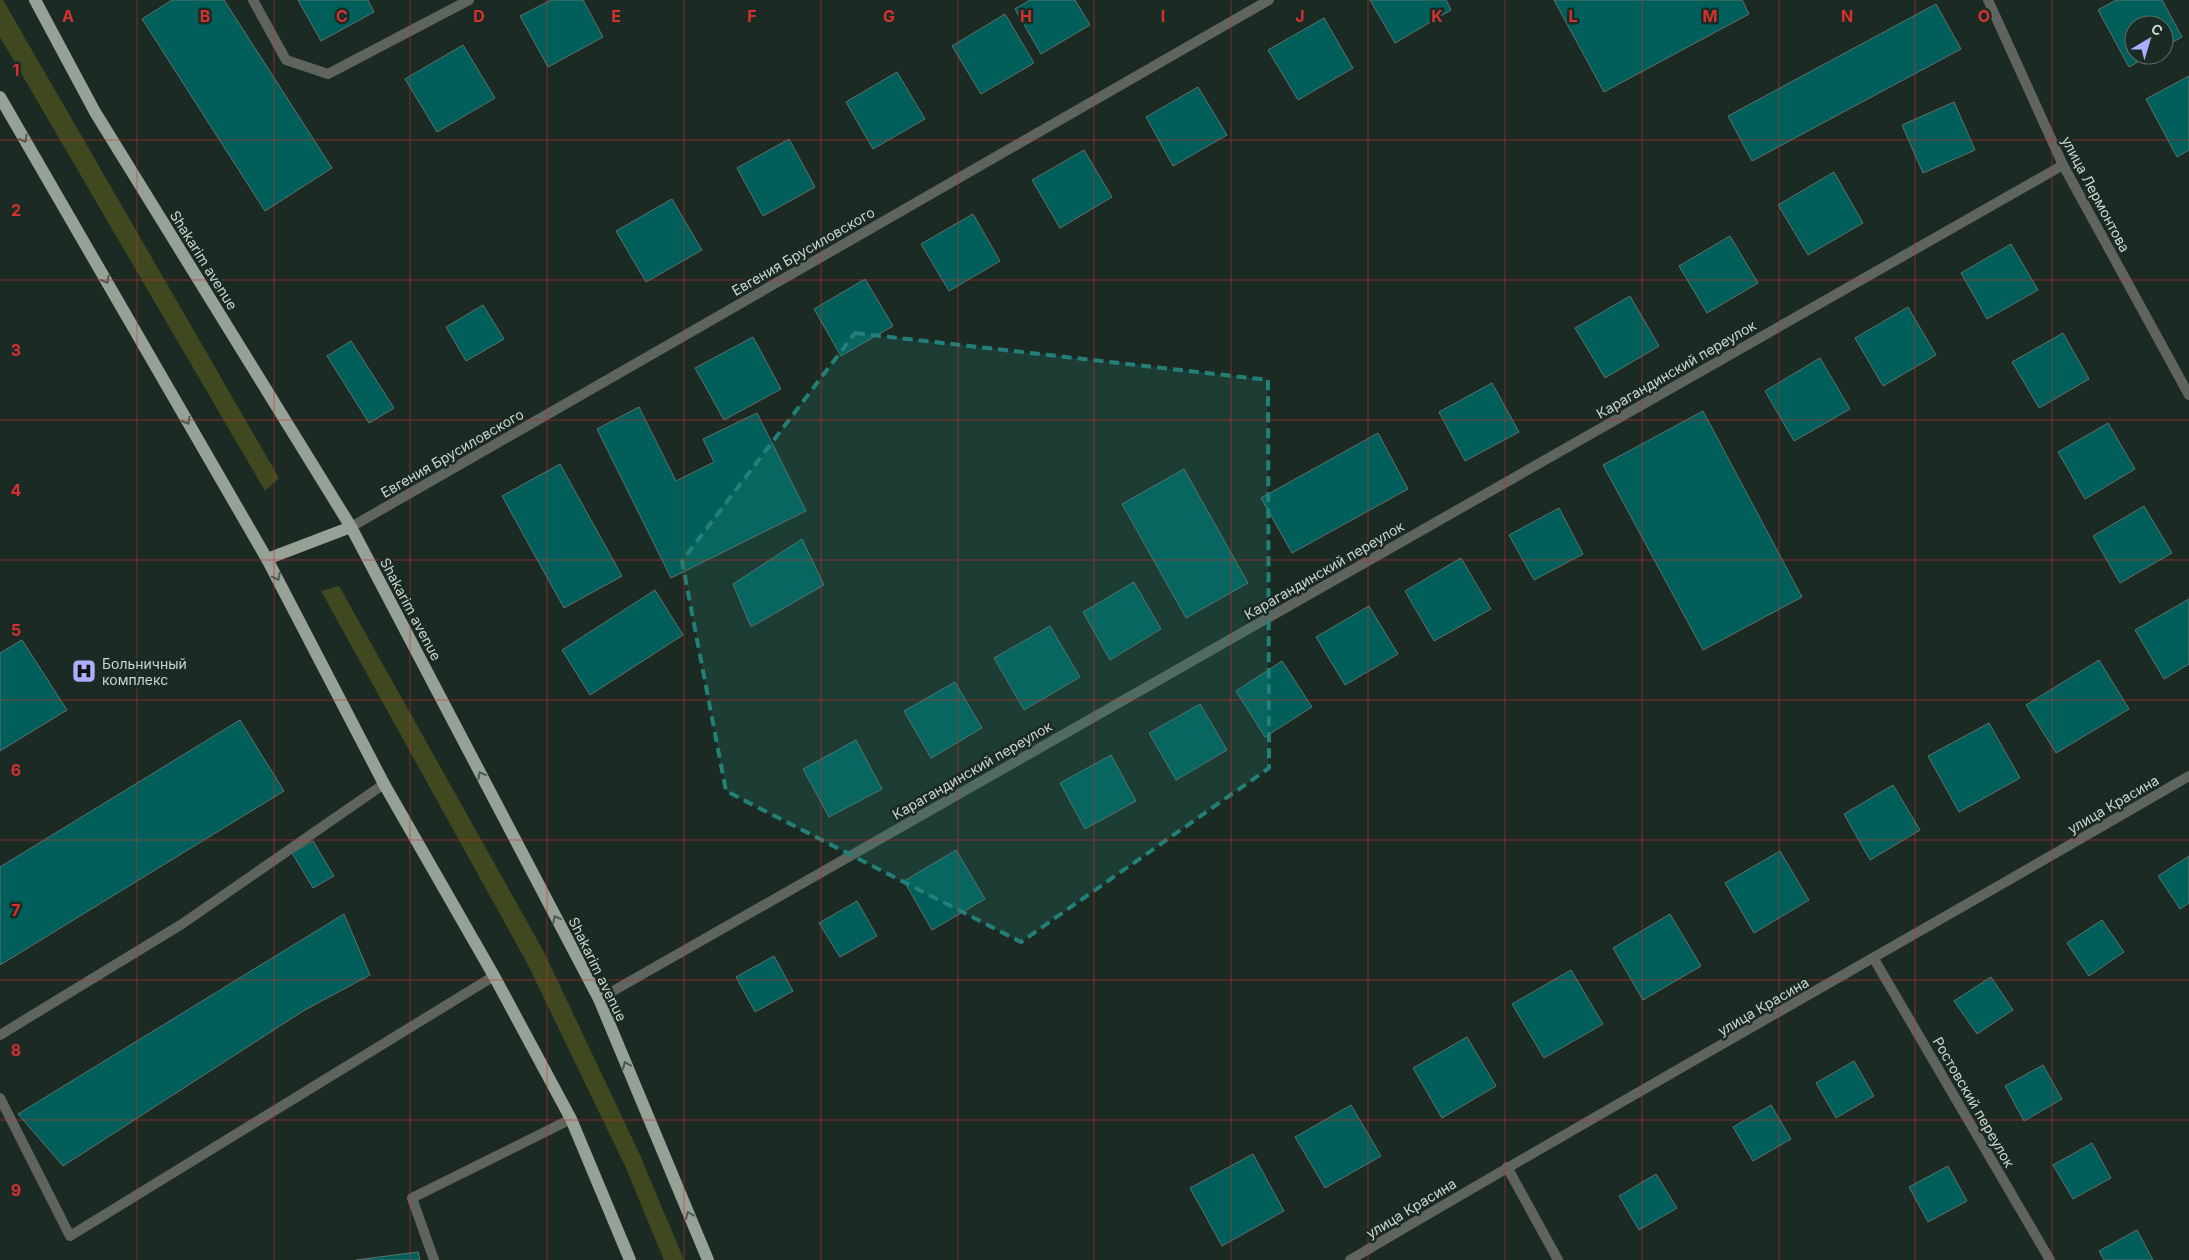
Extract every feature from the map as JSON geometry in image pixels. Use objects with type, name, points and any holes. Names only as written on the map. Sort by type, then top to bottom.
[{"type":"main road","name":"Shakarim avenue","points":[[38,1],[95,112],[350,526],[598,999],[708,1260]]},
{"type":"main road","points":[[0,97],[268,559],[384,784],[494,976],[571,1119],[630,1260]]},
{"type":"main road","points":[[268,559],[350,526]]},
{"type":"street","points":[[253,0],[286,60],[328,74],[469,0]]},
{"type":"street","name":"Евгения Брусиловского","points":[[350,526],[1269,0]]},
{"type":"street","name":"улица Лермонтова","points":[[1988,0],[2063,165],[2189,395]]},
{"type":"street","name":"Карагандинский переулок","points":[[598,999],[2063,165]]},
{"type":"street","name":"улица Красина","points":[[1350,1260],[1507,1167],[2189,776]]},
{"type":"street","points":[[0,1035],[182,924],[384,784]]},
{"type":"street","name":"Ростовский переулок","points":[[1874,958],[2050,1260]]},
{"type":"street","points":[[0,1098],[70,1236],[494,976]]},
{"type":"street","points":[[434,1260],[412,1198],[571,1119]]},
{"type":"street","points":[[1507,1167],[1558,1260]]},
{"type":"highlighted area","points":[[855,333],[1268,380],[1269,768],[1021,942],[726,791],[682,561]]},
{"type":"green space","points":[[0,0],[3,0],[279,478],[265,491],[0,37]]},
{"type":"green space","points":[[339,586],[544,952],[640,1155],[684,1260],[664,1260],[625,1166],[527,963],[321,591]]},
{"type":"building","points":[[172,0],[224,0],[332,168],[265,211],[142,19]]},
{"type":"building","points":[[298,0],[368,0],[374,12],[321,41]]},
{"type":"building","points":[[551,0],[583,0],[603,37],[548,67],[520,16]]},
{"type":"building","points":[[1030,0],[1075,0],[1090,25],[1041,54],[1015,9]]},
{"type":"building","points":[[1370,0],[1446,0],[1451,10],[1395,43]]},
{"type":"building","points":[[1554,0],[1742,0],[1749,14],[1604,92]]},
{"type":"building","points":[[2116,0],[2162,0],[2170,15],[2124,15],[2124,58],[2098,10]]},
{"type":"building","points":[[1936,4],[1961,49],[1752,161],[1728,116]]},
{"type":"building","points":[[1005,14],[1034,63],[981,94],[952,46]]},
{"type":"building","points":[[1324,18],[1353,68],[1298,100],[1268,50]]},
{"type":"building","points":[[2174,22],[2182,37],[2174,41]]},
{"type":"building","points":[[463,45],[495,98],[437,132],[405,79]]},
{"type":"building","points":[[897,72],[925,119],[873,149],[846,102]]},
{"type":"building","points":[[2189,76],[2189,150],[2177,157],[2146,99]]},
{"type":"building","points":[[1198,87],[1227,135],[1173,166],[1146,117]]},
{"type":"building","points":[[1954,102],[1975,150],[1923,173],[1902,125]]},
{"type":"building","points":[[789,139],[815,187],[763,216],[737,168]]},
{"type":"building","points":[[1084,150],[1112,197],[1060,228],[1032,180]]},
{"type":"building","points":[[1834,172],[1863,223],[1808,255],[1778,205]]},
{"type":"building","points":[[672,199],[702,250],[646,282],[616,231]]},
{"type":"building","points":[[973,214],[1000,261],[949,291],[921,244]]},
{"type":"building","points":[[1730,236],[1758,283],[1707,313],[1679,266]]},
{"type":"building","points":[[2011,244],[2038,290],[1987,319],[1961,273]]},
{"type":"building","points":[[865,279],[893,326],[841,356],[814,309]]},
{"type":"building","points":[[1630,296],[1659,346],[1605,378],[1575,328]]},
{"type":"building","points":[[483,305],[504,339],[466,361],[446,327]]},
{"type":"building","points":[[1908,307],[1936,355],[1883,386],[1855,338]]},
{"type":"building","points":[[2063,333],[2089,379],[2039,408],[2012,362]]},
{"type":"building","points":[[753,337],[781,389],[724,420],[695,368]]},
{"type":"building","points":[[351,341],[394,408],[369,423],[327,356]]},
{"type":"building","points":[[1820,358],[1850,409],[1794,441],[1765,391]]},
{"type":"building","points":[[1492,383],[1519,432],[1465,461],[1439,412]]},
{"type":"building","points":[[639,407],[676,481],[714,462],[703,439],[757,413],[806,511],[671,578],[597,429]]},
{"type":"building","points":[[1703,411],[1802,597],[1703,650],[1603,465]]},
{"type":"building","points":[[2108,423],[2135,469],[2085,499],[2058,452]]},
{"type":"building","points":[[1378,433],[1408,489],[1292,553],[1261,498]]},
{"type":"building","points":[[560,464],[622,576],[564,608],[502,496]]},
{"type":"building","points":[[1184,469],[1248,583],[1186,618],[1122,504]]},
{"type":"building","points":[[2144,506],[2172,553],[2120,583],[2093,536]]},
{"type":"building","points":[[1559,508],[1583,554],[1534,580],[1509,535]]},
{"type":"building","points":[[802,539],[824,585],[751,627],[733,584]]},
{"type":"building","points":[[1461,558],[1491,609],[1434,641],[1405,591]]},
{"type":"building","points":[[1134,582],[1161,629],[1110,660],[1083,612]]},
{"type":"building","points":[[655,590],[683,635],[590,695],[562,650]]},
{"type":"building","points":[[2189,599],[2189,664],[2164,679],[2135,630]]},
{"type":"building","points":[[1369,606],[1398,654],[1345,685],[1316,637]]},
{"type":"building","points":[[1050,626],[1080,677],[1024,710],[994,658]]},
{"type":"building","points":[[22,640],[67,710],[0,751],[0,653]]},
{"type":"building","points":[[2099,660],[2129,709],[2056,753],[2026,705]]},
{"type":"building","points":[[1282,661],[1312,707],[1265,737],[1236,691]]},
{"type":"building","points":[[955,682],[982,728],[931,758],[904,711]]},
{"type":"building","points":[[1200,704],[1227,750],[1176,780],[1149,733]]},
{"type":"building","points":[[240,720],[284,791],[0,965],[0,867]]},
{"type":"building","points":[[1989,723],[2020,778],[1959,812],[1928,756]]},
{"type":"building","points":[[856,740],[882,789],[829,817],[803,769]]},
{"type":"building","points":[[1111,755],[1136,801],[1085,829],[1060,783]]},
{"type":"building","points":[[1893,785],[1920,830],[1870,860],[1844,814]]},
{"type":"building","points":[[313,841],[334,876],[313,888],[292,853]]},
{"type":"building","points":[[956,850],[985,899],[932,930],[904,881]]},
{"type":"building","points":[[1780,851],[1809,900],[1754,933],[1725,883]]},
{"type":"building","points":[[2189,856],[2189,903],[2180,909],[2158,876]]},
{"type":"building","points":[[857,901],[877,936],[840,957],[819,923]]},
{"type":"building","points":[[344,914],[370,975],[303,1011],[63,1166],[18,1114]]},
{"type":"building","points":[[1670,914],[1701,966],[1643,1000],[1613,948]]},
{"type":"building","points":[[2102,920],[2124,952],[2089,976],[2067,943]]},
{"type":"building","points":[[774,956],[793,991],[755,1012],[736,977]]},
{"type":"building","points":[[1571,970],[1603,1024],[1544,1058],[1512,1004]]},
{"type":"building","points":[[1991,977],[2013,1010],[1977,1034],[1954,1001]]},
{"type":"building","points":[[1467,1037],[1496,1086],[1442,1118],[1413,1068]]},
{"type":"building","points":[[1854,1061],[1874,1096],[1836,1118],[1816,1083]]},
{"type":"building","points":[[2043,1065],[2062,1099],[2024,1121],[2005,1086]]},
{"type":"building","points":[[1351,1105],[1381,1156],[1325,1188],[1295,1137]]},
{"type":"building","points":[[1771,1105],[1791,1139],[1753,1161],[1733,1127]]},
{"type":"building","points":[[2092,1143],[2111,1178],[2073,1199],[2053,1165]]},
{"type":"building","points":[[1253,1154],[1284,1211],[1222,1246],[1190,1188]]},
{"type":"building","points":[[1948,1166],[1967,1201],[1928,1222],[1909,1187]]},
{"type":"building","points":[[1656,1174],[1677,1208],[1639,1230],[1619,1196]]},
{"type":"building","points":[[2137,1230],[2153,1260],[2104,1260],[2099,1251]]},
{"type":"building","points":[[418,1252],[420,1260],[356,1260]]},
{"type":"place","name":"Больничный комплекс","points":[[84,671]]}]
